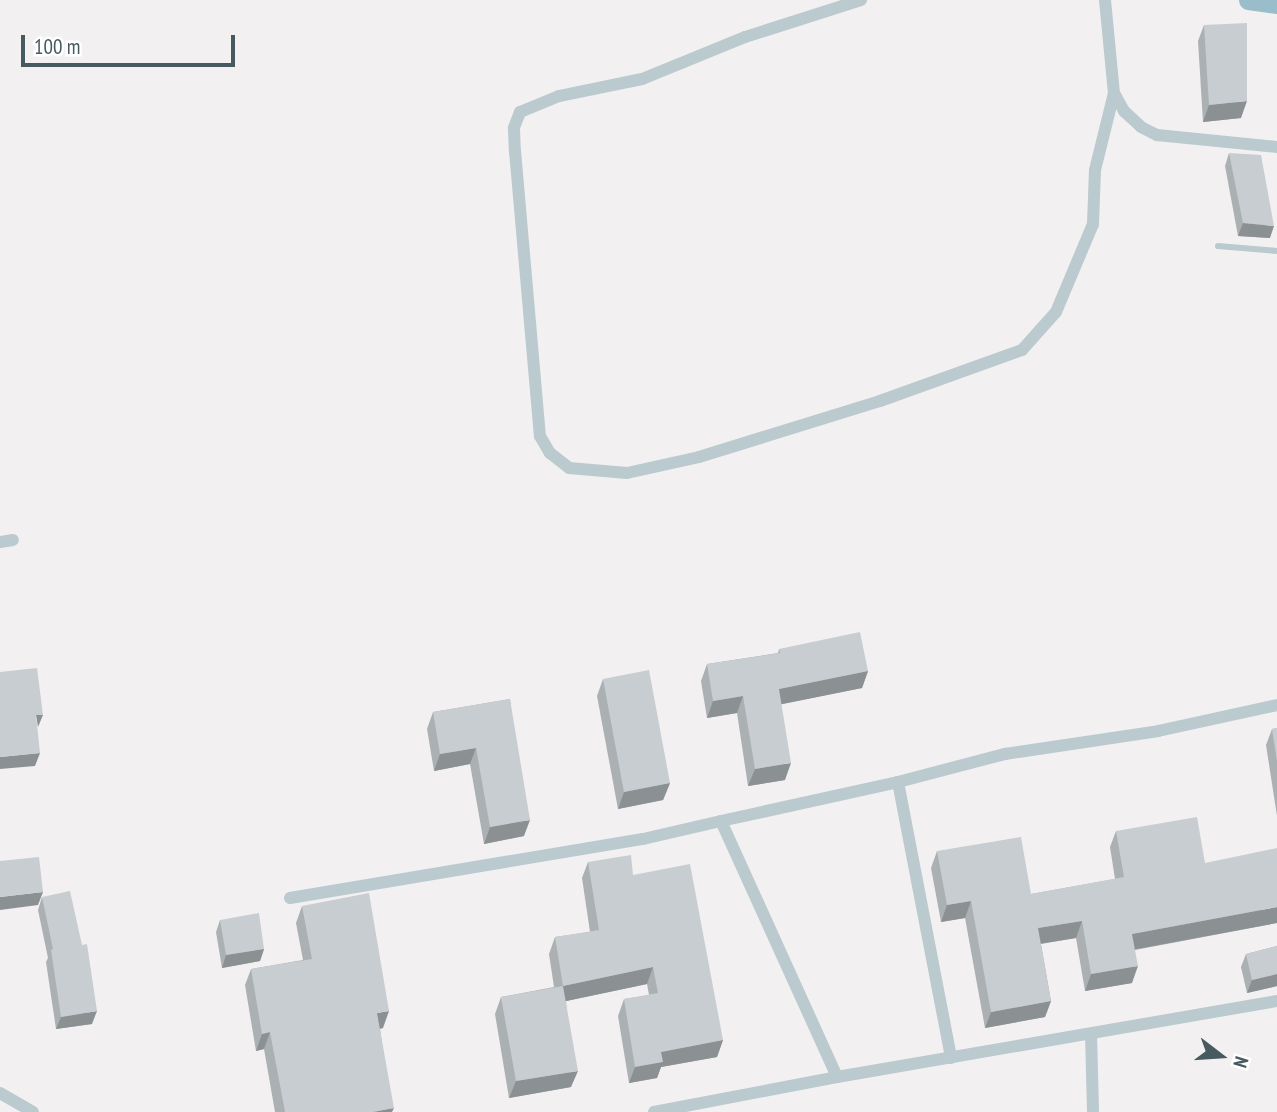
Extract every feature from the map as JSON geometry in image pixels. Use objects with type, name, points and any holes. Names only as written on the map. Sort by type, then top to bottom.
[{"type":"highway","points":[[1248,0],[1277,4]]},
{"type":"street","points":[[861,0],[745,37],[642,79],[558,96],[520,112],[514,128],[515,151],[540,436],[550,453],[569,468],[627,473],[699,457],[880,401],[1022,350],[1056,312],[1093,224],[1095,170],[1114,93],[1105,0]]},
{"type":"street","points":[[1114,93],[1124,111],[1141,127],[1157,135],[1277,147]]},
{"type":"street","points":[[290,898],[643,839],[898,782],[1005,754],[1158,731],[1277,705]]},
{"type":"street","points":[[898,782],[951,1058]]},
{"type":"street","points":[[721,821],[837,1077]]},
{"type":"street","points":[[654,1112],[837,1077],[1277,1001]]},
{"type":"street","points":[[1091,1034],[1093,1112]]},
{"type":"street","points":[[0,1093],[33,1112]]},
{"type":"lane","points":[[1218,246],[1277,251]]},
{"type":"building","points":[[1247,23],[1247,101],[1209,105],[1204,25]]},
{"type":"building","points":[[1229,153],[1261,155],[1274,226],[1243,223]]},
{"type":"building","points":[[860,632],[868,671],[779,689],[791,763],[755,769],[743,696],[713,701],[707,664],[780,653],[779,649]]},
{"type":"building","points":[[37,668],[43,715],[36,715],[40,753],[0,757],[0,672]]},
{"type":"building","points":[[649,670],[670,783],[624,792],[603,679]]},
{"type":"building","points":[[510,699],[530,820],[490,827],[476,748],[440,754],[433,712]]},
{"type":"building","points":[[1277,728],[1277,761],[1272,729]]},
{"type":"building","points":[[1197,817],[1205,863],[1277,848],[1277,907],[1132,934],[1138,966],[1091,974],[1082,921],[1038,928],[1051,1001],[991,1012],[971,901],[947,905],[937,851],[1021,837],[1031,894],[1124,877],[1116,831]]},
{"type":"building","points":[[631,855],[633,875],[690,864],[723,1040],[661,1052],[663,1062],[635,1067],[624,999],[658,993],[653,967],[563,986],[555,937],[599,930],[588,862]]},
{"type":"building","points":[[39,857],[43,892],[0,897],[0,861]]},
{"type":"building","points":[[70,891],[82,945],[87,944],[97,1011],[61,1017],[51,950],[53,949],[42,897]]},
{"type":"building","points":[[369,893],[389,1011],[377,1013],[394,1108],[373,1112],[285,1112],[270,1032],[262,1034],[251,969],[312,959],[302,906]]},
{"type":"building","points":[[259,913],[264,949],[226,955],[220,920]]},
{"type":"building","points":[[1277,946],[1277,974],[1252,980],[1246,954]]},
{"type":"building","points":[[563,986],[578,1071],[516,1081],[501,997]]}]
